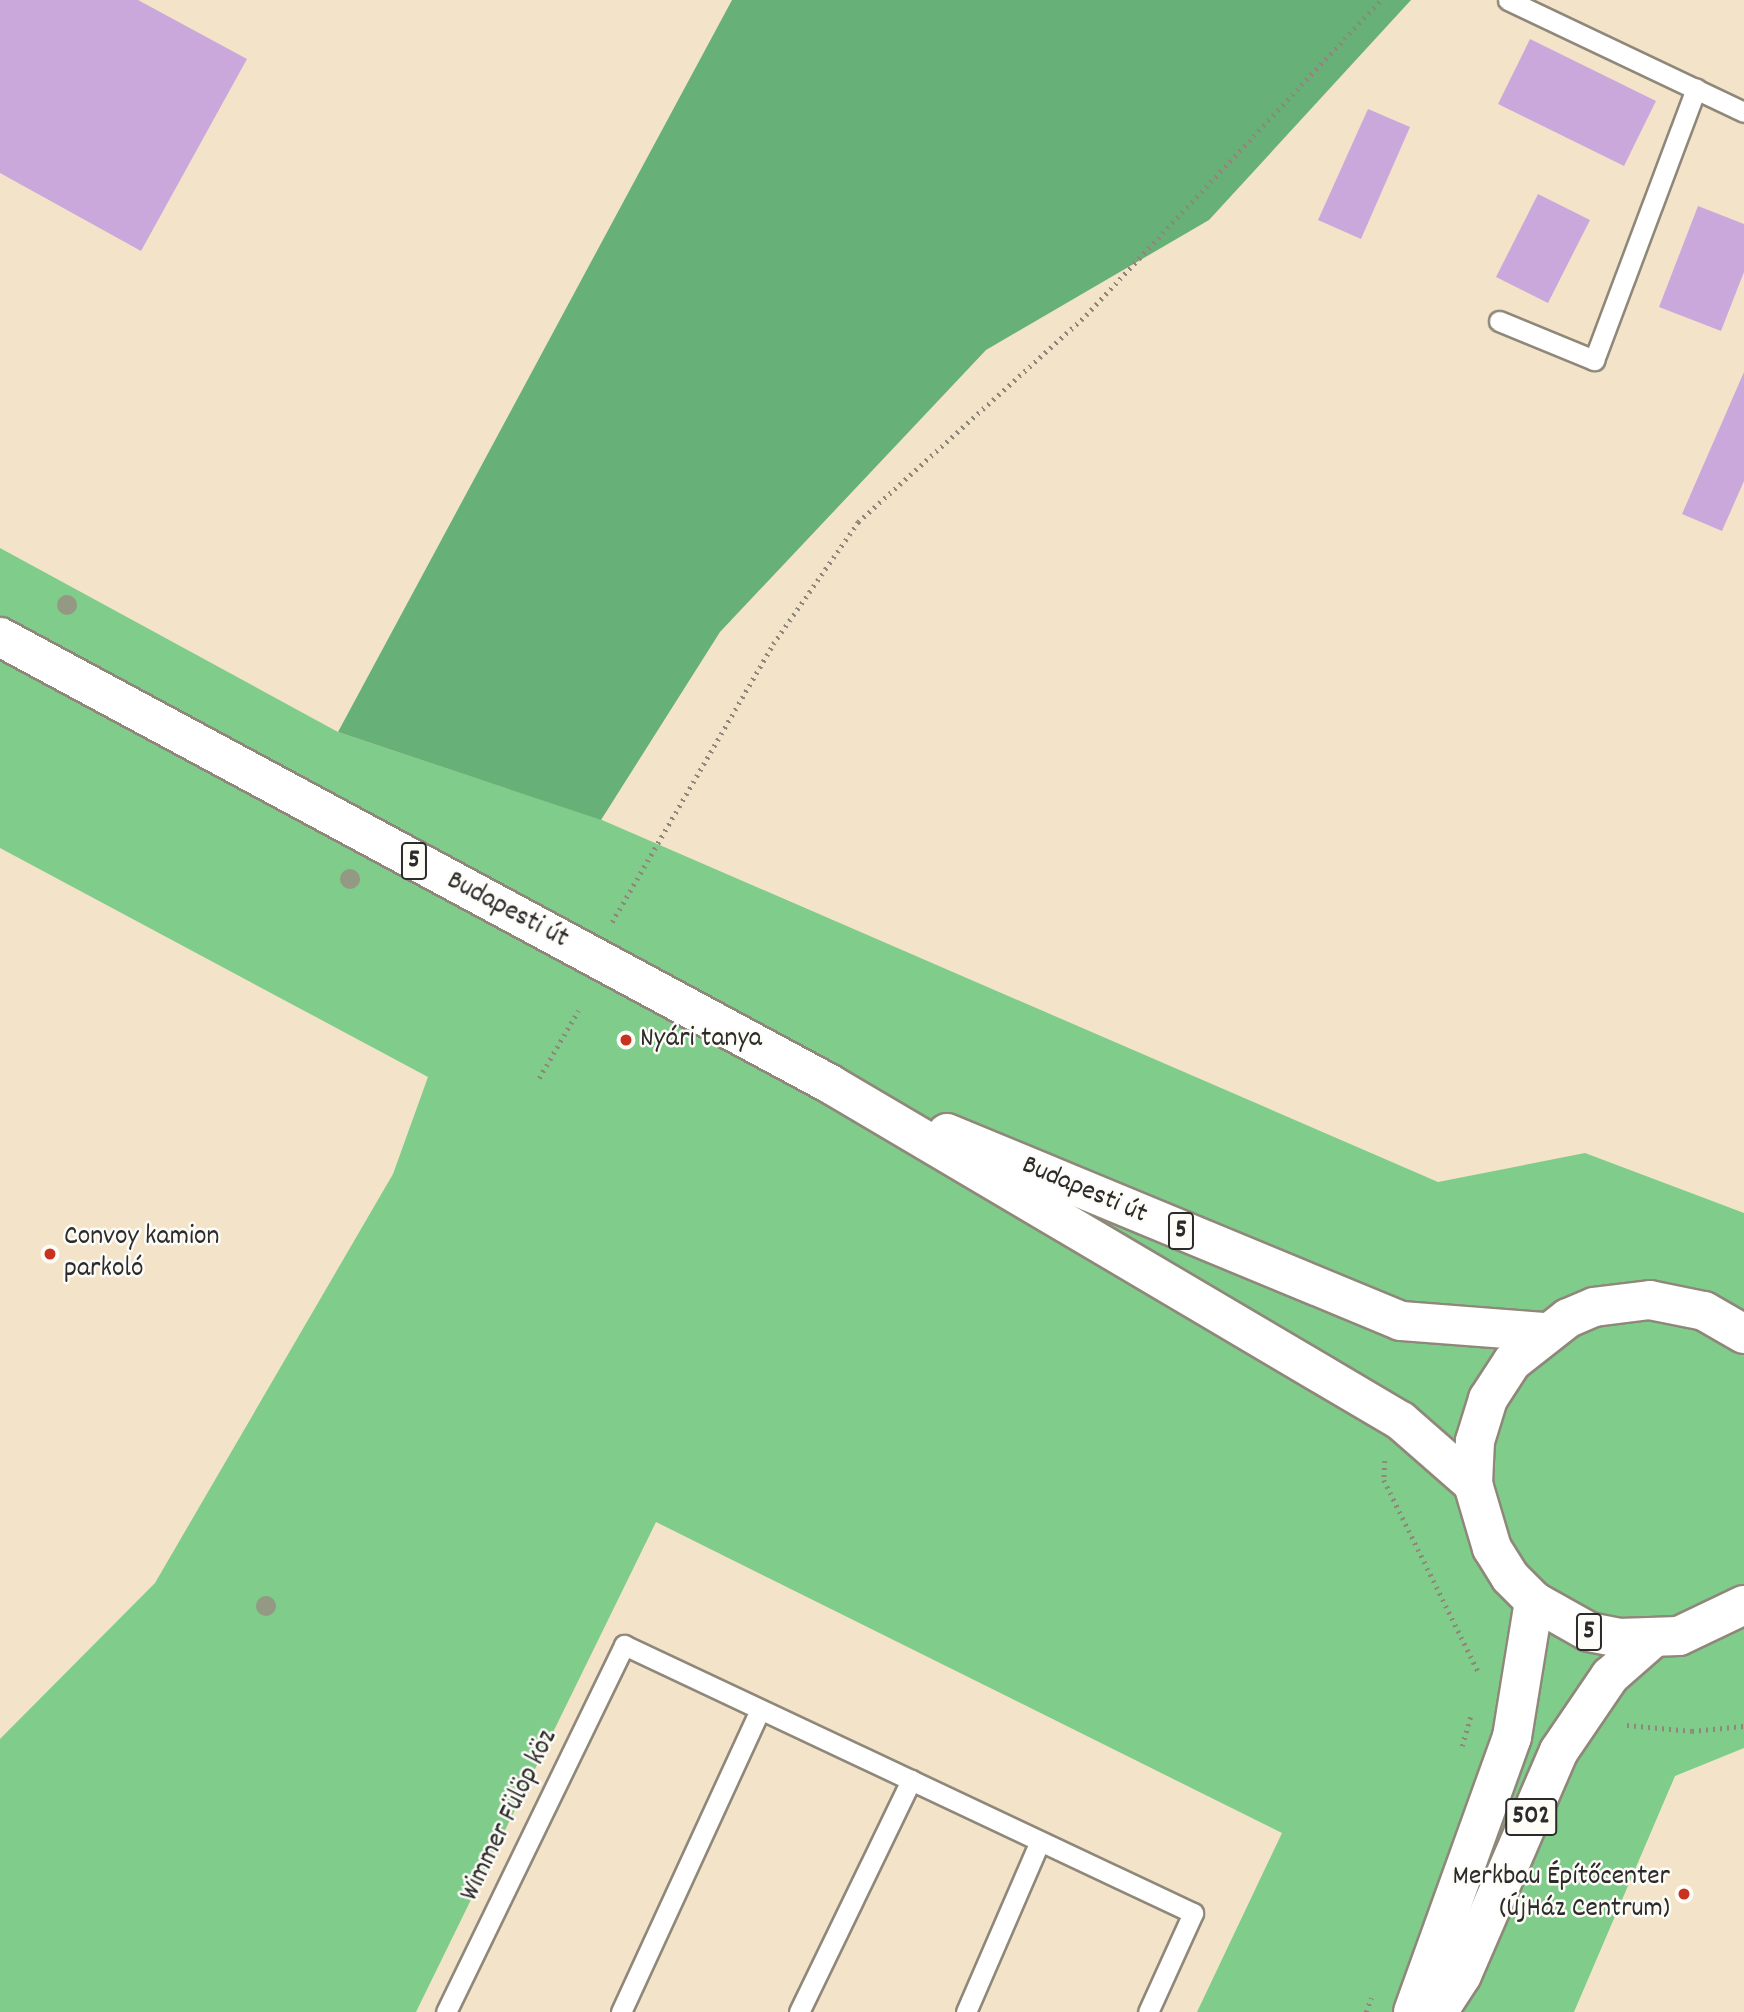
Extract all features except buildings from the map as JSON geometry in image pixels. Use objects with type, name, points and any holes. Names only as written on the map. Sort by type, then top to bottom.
[{"type":"main road","name":"Budapesti út","points":[[0,637],[830,1084],[1401,1421],[1473,1484]]},
{"type":"main road","name":"Budapesti út","points":[[830,1084],[1401,1321],[1544,1332]]},
{"type":"main road","name":"5","points":[[1744,1334],[1704,1311],[1650,1300],[1594,1307],[1544,1332],[1512,1362],[1488,1399],[1475,1440],[1473,1484],[1492,1548],[1534,1601],[1589,1632],[1651,1640],[1707,1627],[1744,1605]]},
{"type":"main road","name":"502","points":[[1413,2012],[1513,1737],[1534,1601]]},
{"type":"main road","name":"502","points":[[1438,2012],[1462,1975],[1559,1751],[1610,1676],[1651,1640]]},
{"type":"lane","points":[[1508,0],[1744,112]]},
{"type":"lane","points":[[1499,321],[1594,359],[1696,88]]},
{"type":"lane","name":"Wimmer Fülöp köz","points":[[446,2012],[624,1645],[760,1710]]},
{"type":"lane","points":[[621,2012],[760,1710],[1193,1913],[1148,2012]]},
{"type":"lane","points":[[799,2012],[911,1780]]},
{"type":"lane","points":[[966,2012],[1040,1841]]},
{"type":"path","points":[[592,957],[773,644],[858,522],[1086,314],[1381,0]]},
{"type":"path","points":[[539,1078],[579,1011]]},
{"type":"path","points":[[1401,1421],[1385,1456],[1384,1480],[1481,1679]]},
{"type":"path","points":[[1585,1710],[1633,1727],[1744,1726]]},
{"type":"green space","points":[[732,0],[1411,0],[1209,220],[986,350],[720,632],[601,820],[338,732]]},
{"type":"green space","points":[[0,548],[338,732],[602,820],[1438,1182],[1585,1153],[1744,1213],[1744,1748],[1675,1776],[1574,2012],[1197,2012],[1282,1833],[656,1522],[416,2012],[0,2012],[0,1739],[155,1583],[393,1174],[428,1077],[0,848]]},
{"type":"place","name":"Nyári tanya","points":[[626,1040]]},
{"type":"place","name":"Convoy kamion parkoló","points":[[50,1254]]},
{"type":"place","name":"Merkbau Építőcenter (ÚjHáz Centrum)","points":[[1684,1894]]}]
